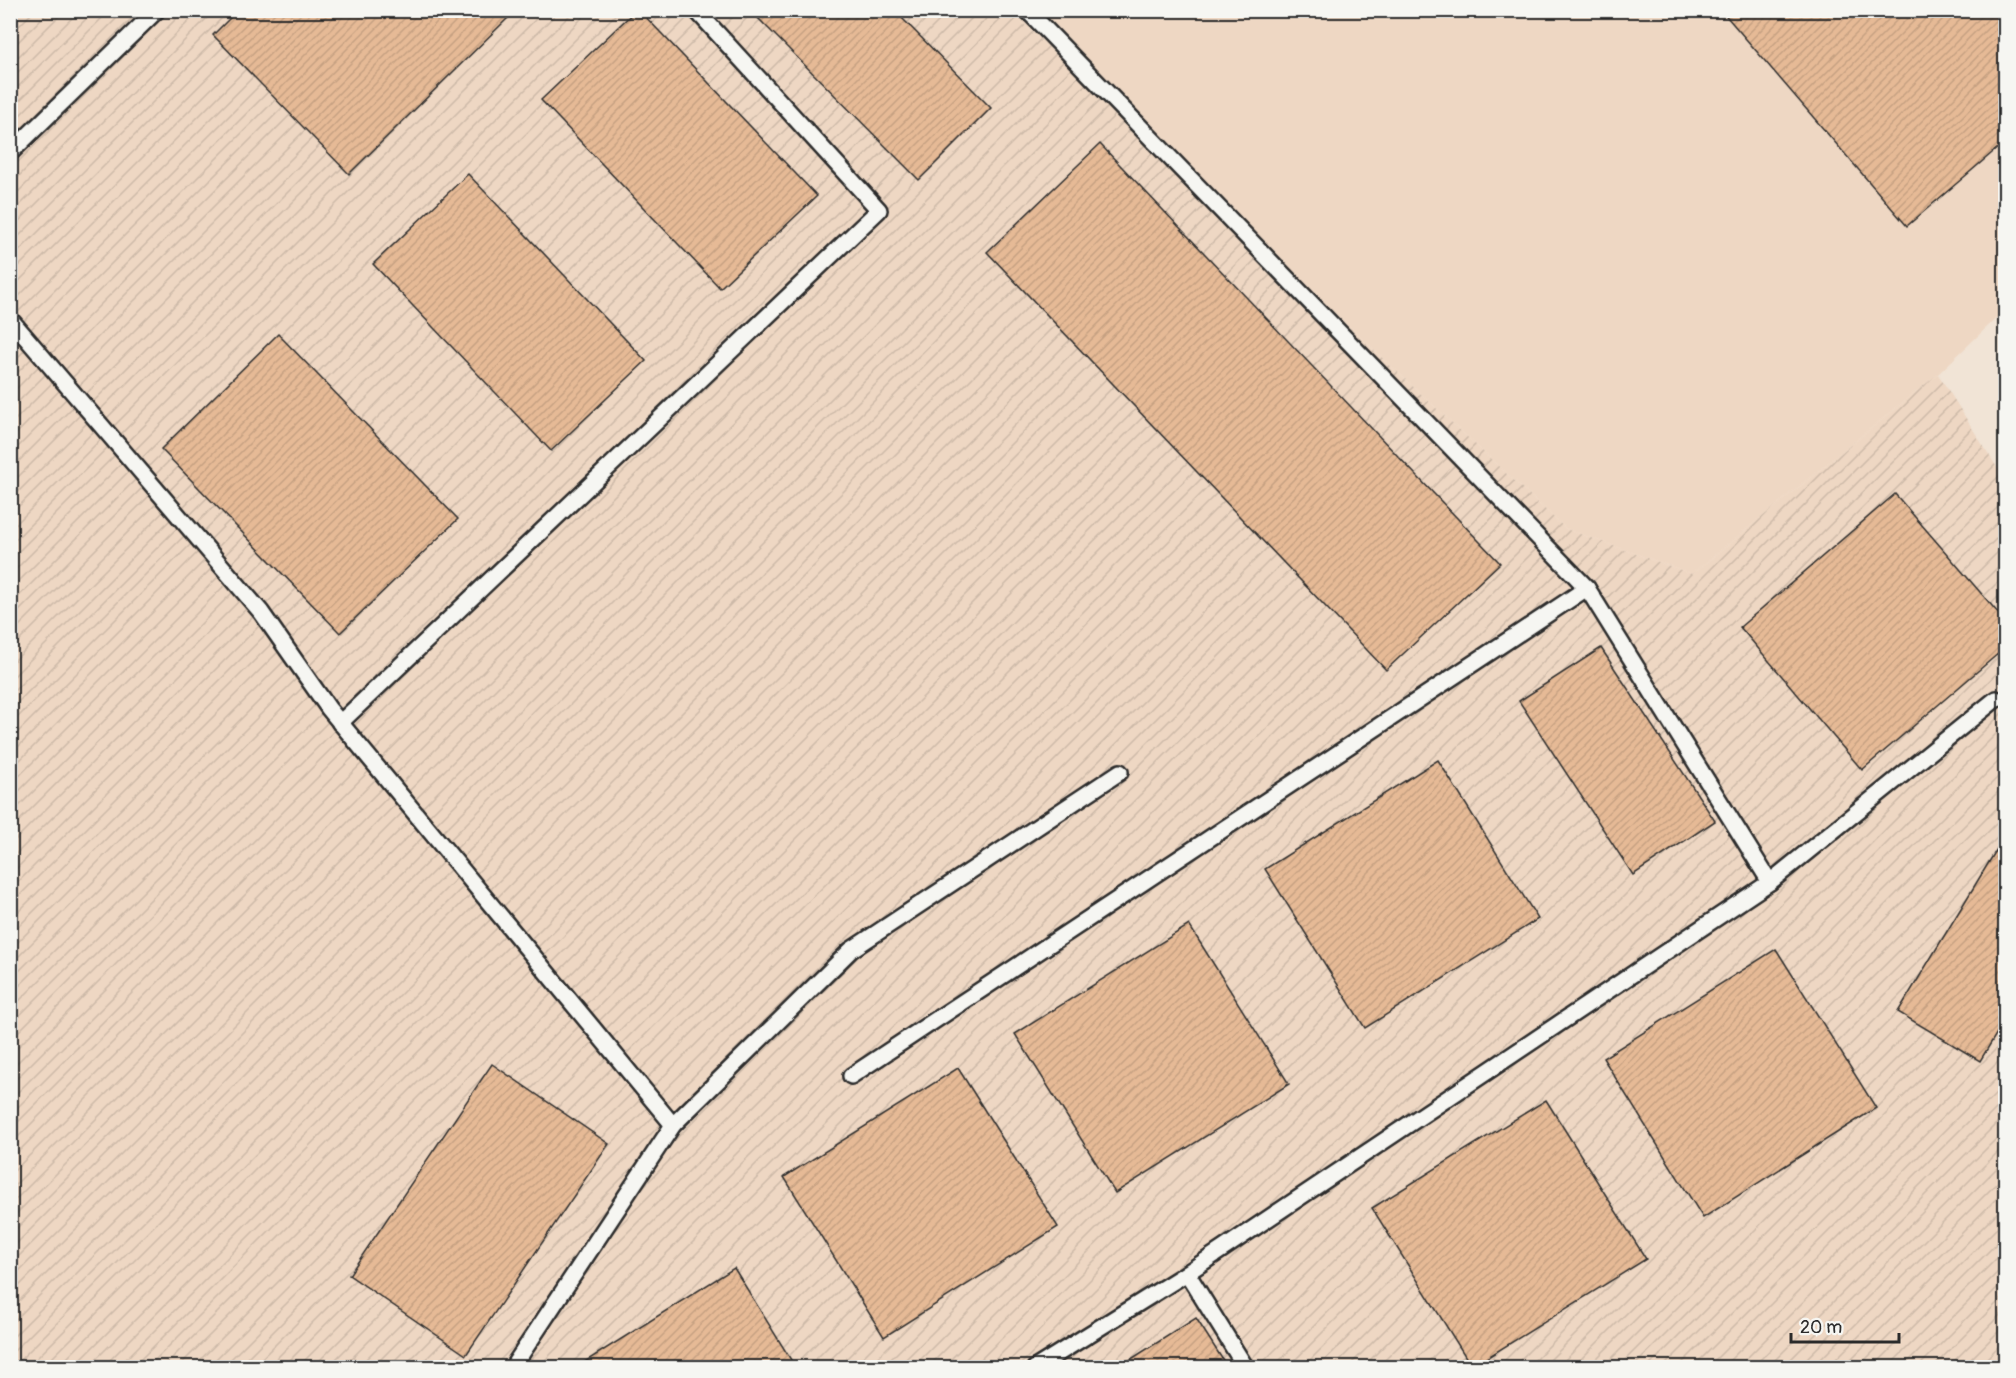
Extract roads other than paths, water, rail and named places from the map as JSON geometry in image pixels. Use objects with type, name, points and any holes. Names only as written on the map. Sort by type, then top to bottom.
[{"type":"lane","points":[[10,153],[157,10]]},
{"type":"lane","points":[[340,723],[879,210],[696,10]]},
{"type":"lane","points":[[1027,10],[1587,588],[1770,882]]},
{"type":"lane","points":[[10,319],[261,612],[340,723],[673,1125]]},
{"type":"lane","points":[[851,1076],[1587,588]]},
{"type":"lane","points":[[1035,1368],[1187,1273],[1770,882],[1996,699]]},
{"type":"lane","points":[[512,1368],[673,1125],[851,950],[1120,772]]},
{"type":"lane","points":[[1187,1273],[1246,1368]]}]
